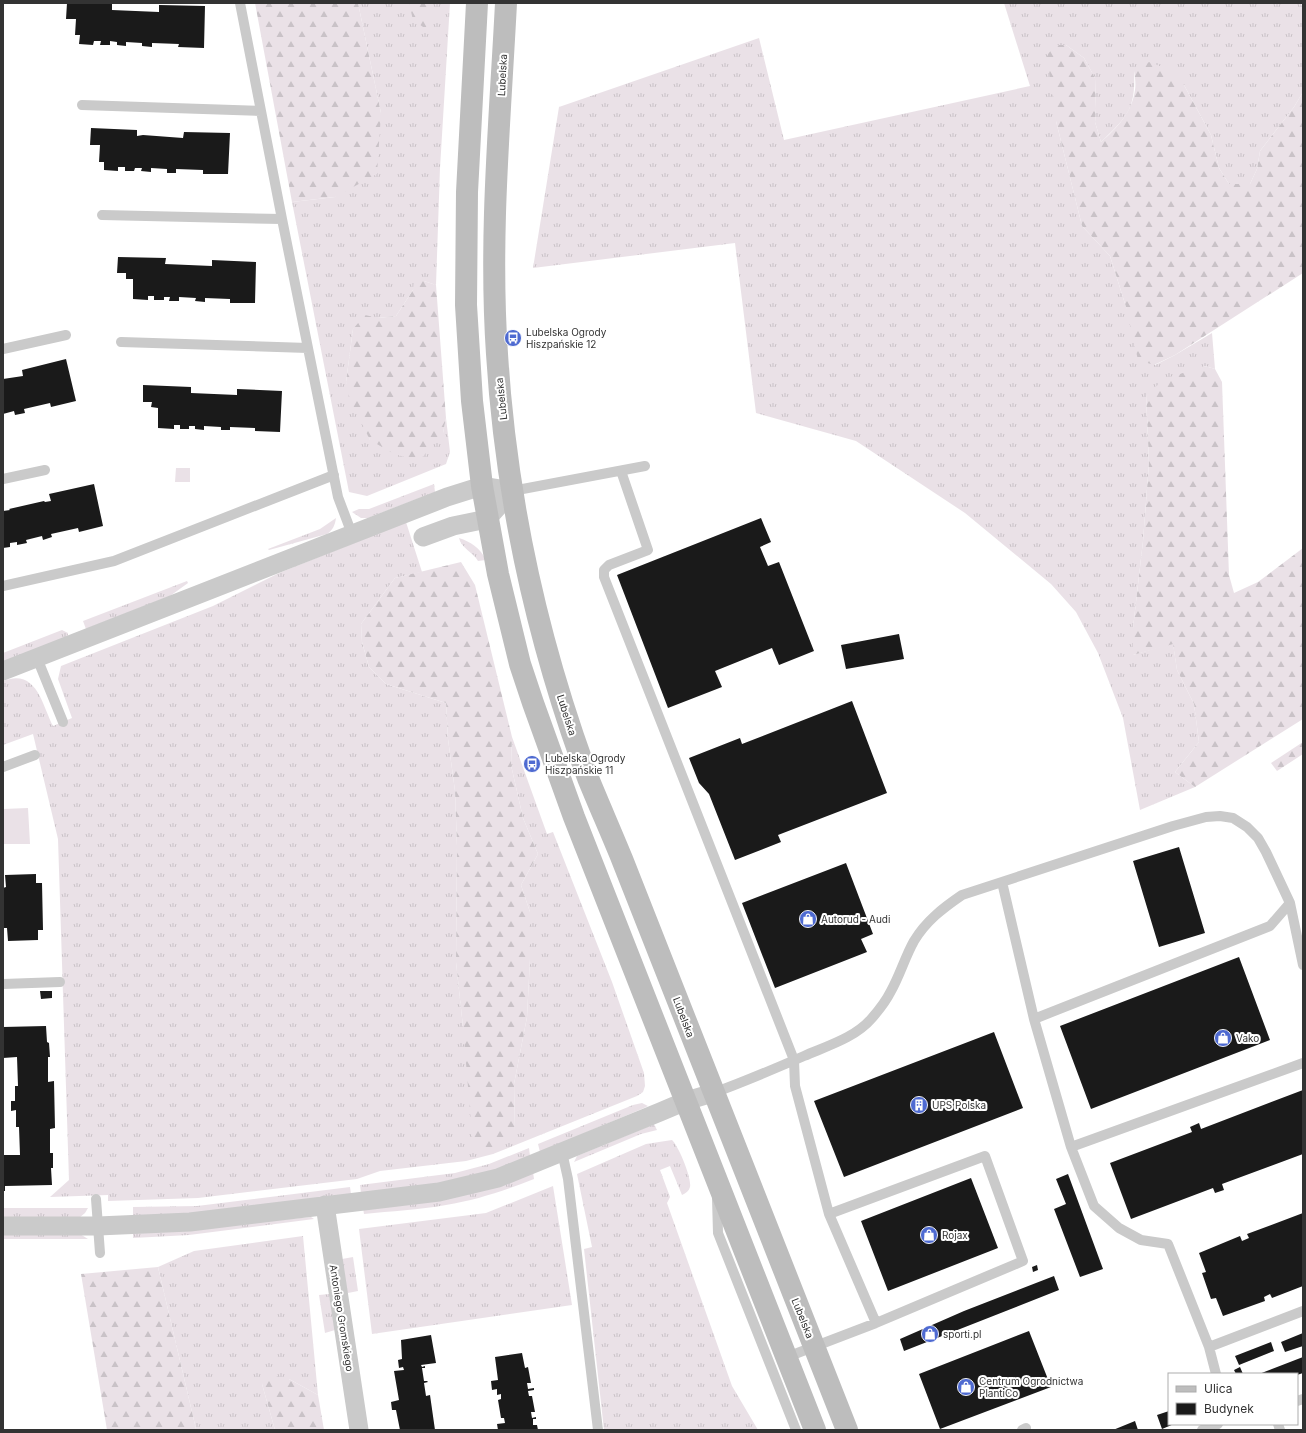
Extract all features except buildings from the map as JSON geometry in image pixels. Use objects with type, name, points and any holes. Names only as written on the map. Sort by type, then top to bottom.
[{"type":"main road","points":[[477,3],[467,192],[466,306],[472,401],[482,486],[498,574],[520,664],[577,825],[815,1430]]},
{"type":"main road","name":"Lubelska","points":[[506,3],[497,181],[495,281],[497,352],[500,391],[512,491],[531,588],[554,671],[589,779],[847,1430]]},
{"type":"main road","points":[[577,825],[587,828],[593,826],[602,819],[604,814]]},
{"type":"street","points":[[3,671],[447,497],[482,486],[512,491]]},
{"type":"street","points":[[423,537],[453,526],[487,518],[512,491]]},
{"type":"street","points":[[3,1226],[98,1226],[190,1222],[439,1192],[498,1178],[686,1101],[713,1093]]},
{"type":"street","name":"Antoniego Gromskiego","points":[[325,1205],[359,1430]]},
{"type":"lane","points":[[240,3],[338,497],[352,534]]},
{"type":"lane","points":[[82,105],[261,111]]},
{"type":"lane","points":[[102,215],[282,219]]},
{"type":"lane","points":[[3,349],[66,335]]},
{"type":"lane","points":[[121,342],[308,348]]},
{"type":"lane","points":[[512,491],[645,466]]},
{"type":"lane","points":[[3,480],[45,470]]},
{"type":"lane","points":[[621,471],[648,550],[609,565],[604,570],[604,577],[794,1060],[795,1086],[829,1214],[876,1323]]},
{"type":"lane","points":[[3,586],[114,561],[334,475]]},
{"type":"lane","points":[[37,658],[63,722]]},
{"type":"lane","points":[[3,767],[35,754]]},
{"type":"lane","points":[[713,1093],[745,1081],[854,1034],[871,1020],[891,992],[914,941],[929,921],[962,895],[1173,826],[1206,817],[1220,816],[1233,818],[1247,827],[1258,838],[1290,903],[1303,965]]},
{"type":"lane","points":[[1002,882],[1034,1019],[1071,1147],[1094,1206],[1119,1228],[1141,1240],[1168,1244],[1209,1347],[1216,1373]]},
{"type":"lane","points":[[1034,1019],[1270,926],[1290,903]]},
{"type":"lane","points":[[3,984],[60,982]]},
{"type":"lane","points":[[1071,1147],[1303,1063]]},
{"type":"lane","points":[[562,1152],[568,1179],[598,1430]]},
{"type":"lane","points":[[787,1357],[876,1323],[1023,1261],[985,1156],[829,1214]]},
{"type":"lane","points":[[716,1178],[718,1233],[796,1430]]},
{"type":"lane","points":[[96,1199],[100,1253]]},
{"type":"lane","points":[[1209,1347],[1303,1311]]},
{"type":"lane","points":[[1202,1430],[1215,1425]]},
{"type":"green space","points":[[255,3],[358,3],[381,113],[377,174],[335,197],[292,202]]},
{"type":"green space","points":[[358,3],[450,3],[440,168],[436,285],[424,281],[413,290],[396,316],[378,318],[353,329],[346,382],[370,440],[443,433],[446,418],[450,452],[446,464],[367,496],[349,492],[292,202],[335,197],[381,113]]},
{"type":"green space","points":[[409,3],[432,3],[426,29],[413,20]]},
{"type":"green space","points":[[1004,3],[1301,3],[1303,10],[1303,92],[1294,107],[1260,151],[1257,169],[1250,184],[1229,184],[1219,168],[1211,135],[1184,85],[1134,71],[1133,95],[1128,111],[1117,126],[1101,142],[1095,122],[1095,78],[1084,58],[1066,45],[1056,121],[1082,226],[1110,256],[1126,307],[1155,365],[1212,333],[1215,369],[1205,366],[1146,395],[1149,463],[1143,541],[1133,628],[1133,655],[1173,643],[1177,670],[1194,704],[1199,742],[1175,772],[1195,787],[1140,810],[1123,718],[1098,653],[1076,612],[1051,584],[965,513],[856,441],[756,413],[735,243],[533,268],[559,107],[759,38],[784,140],[1030,86]]},
{"type":"green space","points":[[1054,45],[1066,45],[1084,58],[1095,78],[1095,122],[1101,142],[1123,119],[1131,105],[1135,88],[1134,71],[1149,62],[1173,71],[1184,85],[1211,135],[1219,168],[1229,184],[1250,184],[1257,169],[1260,151],[1294,107],[1303,92],[1303,273],[1175,355],[1154,365],[1138,360],[1126,307],[1110,256],[1082,226],[1056,121],[1047,56]]},
{"type":"green space","points":[[424,281],[436,285],[446,418],[443,433],[419,461],[394,454],[370,440],[349,398],[346,382],[353,329],[365,315],[378,318],[396,316],[413,290],[414,282]]},
{"type":"green space","points":[[1205,366],[1215,369],[1222,382],[1229,575],[1234,593],[1258,582],[1303,548],[1303,719],[1195,787],[1175,772],[1199,742],[1194,704],[1177,670],[1173,644],[1133,655],[1133,628],[1143,541],[1149,463],[1146,394],[1167,378]]},
{"type":"green space","points":[[176,468],[190,468],[190,482],[175,482]]},
{"type":"green space","points":[[434,484],[435,492],[368,518],[361,518],[352,512],[359,509],[369,509]]},
{"type":"green space","points":[[336,518],[331,531],[327,534],[269,550],[268,549],[320,529]]},
{"type":"green space","points":[[406,522],[422,572],[395,578],[361,624],[362,642],[369,667],[386,684],[446,703],[448,739],[455,791],[457,846],[456,962],[463,1027],[515,1131],[514,1084],[527,1017],[530,959],[530,912],[521,885],[538,854],[523,818],[511,765],[512,737],[547,834],[553,832],[612,982],[644,1073],[645,1086],[643,1092],[637,1096],[493,1154],[466,1161],[380,1171],[357,1179],[198,1198],[108,1201],[108,1195],[50,1197],[69,1180],[58,839],[33,734],[3,745],[3,681],[14,678],[24,680],[31,684],[37,691],[53,726],[72,718],[58,679],[61,666],[213,606],[279,573]]},
{"type":"green space","points":[[459,538],[475,546],[486,560],[478,561],[462,545]]},
{"type":"green space","points":[[461,562],[475,585],[512,737],[511,765],[523,818],[538,854],[521,885],[530,912],[530,959],[527,1017],[514,1084],[515,1131],[493,1154],[473,1147],[456,962],[457,846],[455,791],[448,739],[446,703],[386,684],[369,667],[362,642],[361,624],[395,578]]},
{"type":"green space","points":[[187,581],[188,583],[170,596],[86,629],[83,621]]},
{"type":"green space","points":[[62,630],[68,633],[65,638],[3,662],[3,653]]},
{"type":"green space","points":[[1303,742],[1303,754],[1277,771],[1271,763]]},
{"type":"green space","points":[[28,808],[30,844],[3,844],[3,809]]},
{"type":"green space","points":[[642,1103],[648,1106],[540,1152],[538,1144],[633,1105]]},
{"type":"green space","points":[[654,1124],[657,1130],[641,1134],[574,1162],[577,1156]]},
{"type":"green space","points":[[672,1140],[678,1148],[684,1162],[689,1177],[690,1187],[687,1192],[682,1195],[670,1166],[660,1170],[670,1197],[667,1203],[732,1386],[758,1430],[604,1430],[584,1249],[592,1247],[577,1174],[646,1144]]},
{"type":"green space","points":[[529,1148],[530,1156],[494,1170],[430,1185],[361,1193],[360,1185],[455,1173],[489,1164]]},
{"type":"green space","points":[[533,1172],[534,1179],[502,1191],[469,1200],[426,1208],[364,1214],[363,1208]]},
{"type":"green space","points":[[553,1186],[572,1305],[372,1334],[359,1229],[486,1213]]},
{"type":"green space","points":[[350,1187],[351,1194],[183,1214],[133,1217],[133,1207],[197,1206]]},
{"type":"green space","points":[[3,1208],[88,1208],[79,1218],[3,1218]]},
{"type":"green space","points":[[311,1217],[314,1219],[189,1235],[133,1238],[133,1233]]},
{"type":"green space","points":[[3,1233],[80,1234],[88,1239],[3,1239]]},
{"type":"green space","points":[[303,1236],[318,1395],[289,1379],[262,1384],[275,1430],[195,1430],[158,1267],[194,1251]]},
{"type":"green space","points":[[353,1257],[358,1291],[348,1293],[342,1259]]},
{"type":"green space","points":[[158,1267],[196,1429],[107,1430],[81,1274]]},
{"type":"green space","points":[[329,1294],[335,1330],[325,1333],[319,1295]]},
{"type":"green space","points":[[270,1375],[289,1379],[318,1395],[324,1430],[275,1430],[262,1384]]},
{"type":"place","name":"Lubelska Ogrody Hiszpańskie 12","points":[[513,338]]},
{"type":"place","name":"Lubelska Ogrody Hiszpańskie 11","points":[[532,764]]},
{"type":"place","name":"Autorud - Audi","points":[[808,919]]},
{"type":"place","name":"Vako","points":[[1223,1038]]},
{"type":"place","name":"UPS Polska","points":[[919,1105]]},
{"type":"place","name":"Rojax","points":[[929,1235]]},
{"type":"place","name":"sporti.pl","points":[[930,1334]]},
{"type":"place","name":"Centrum Ogrodnictwa PlantiCo","points":[[966,1387]]}]
